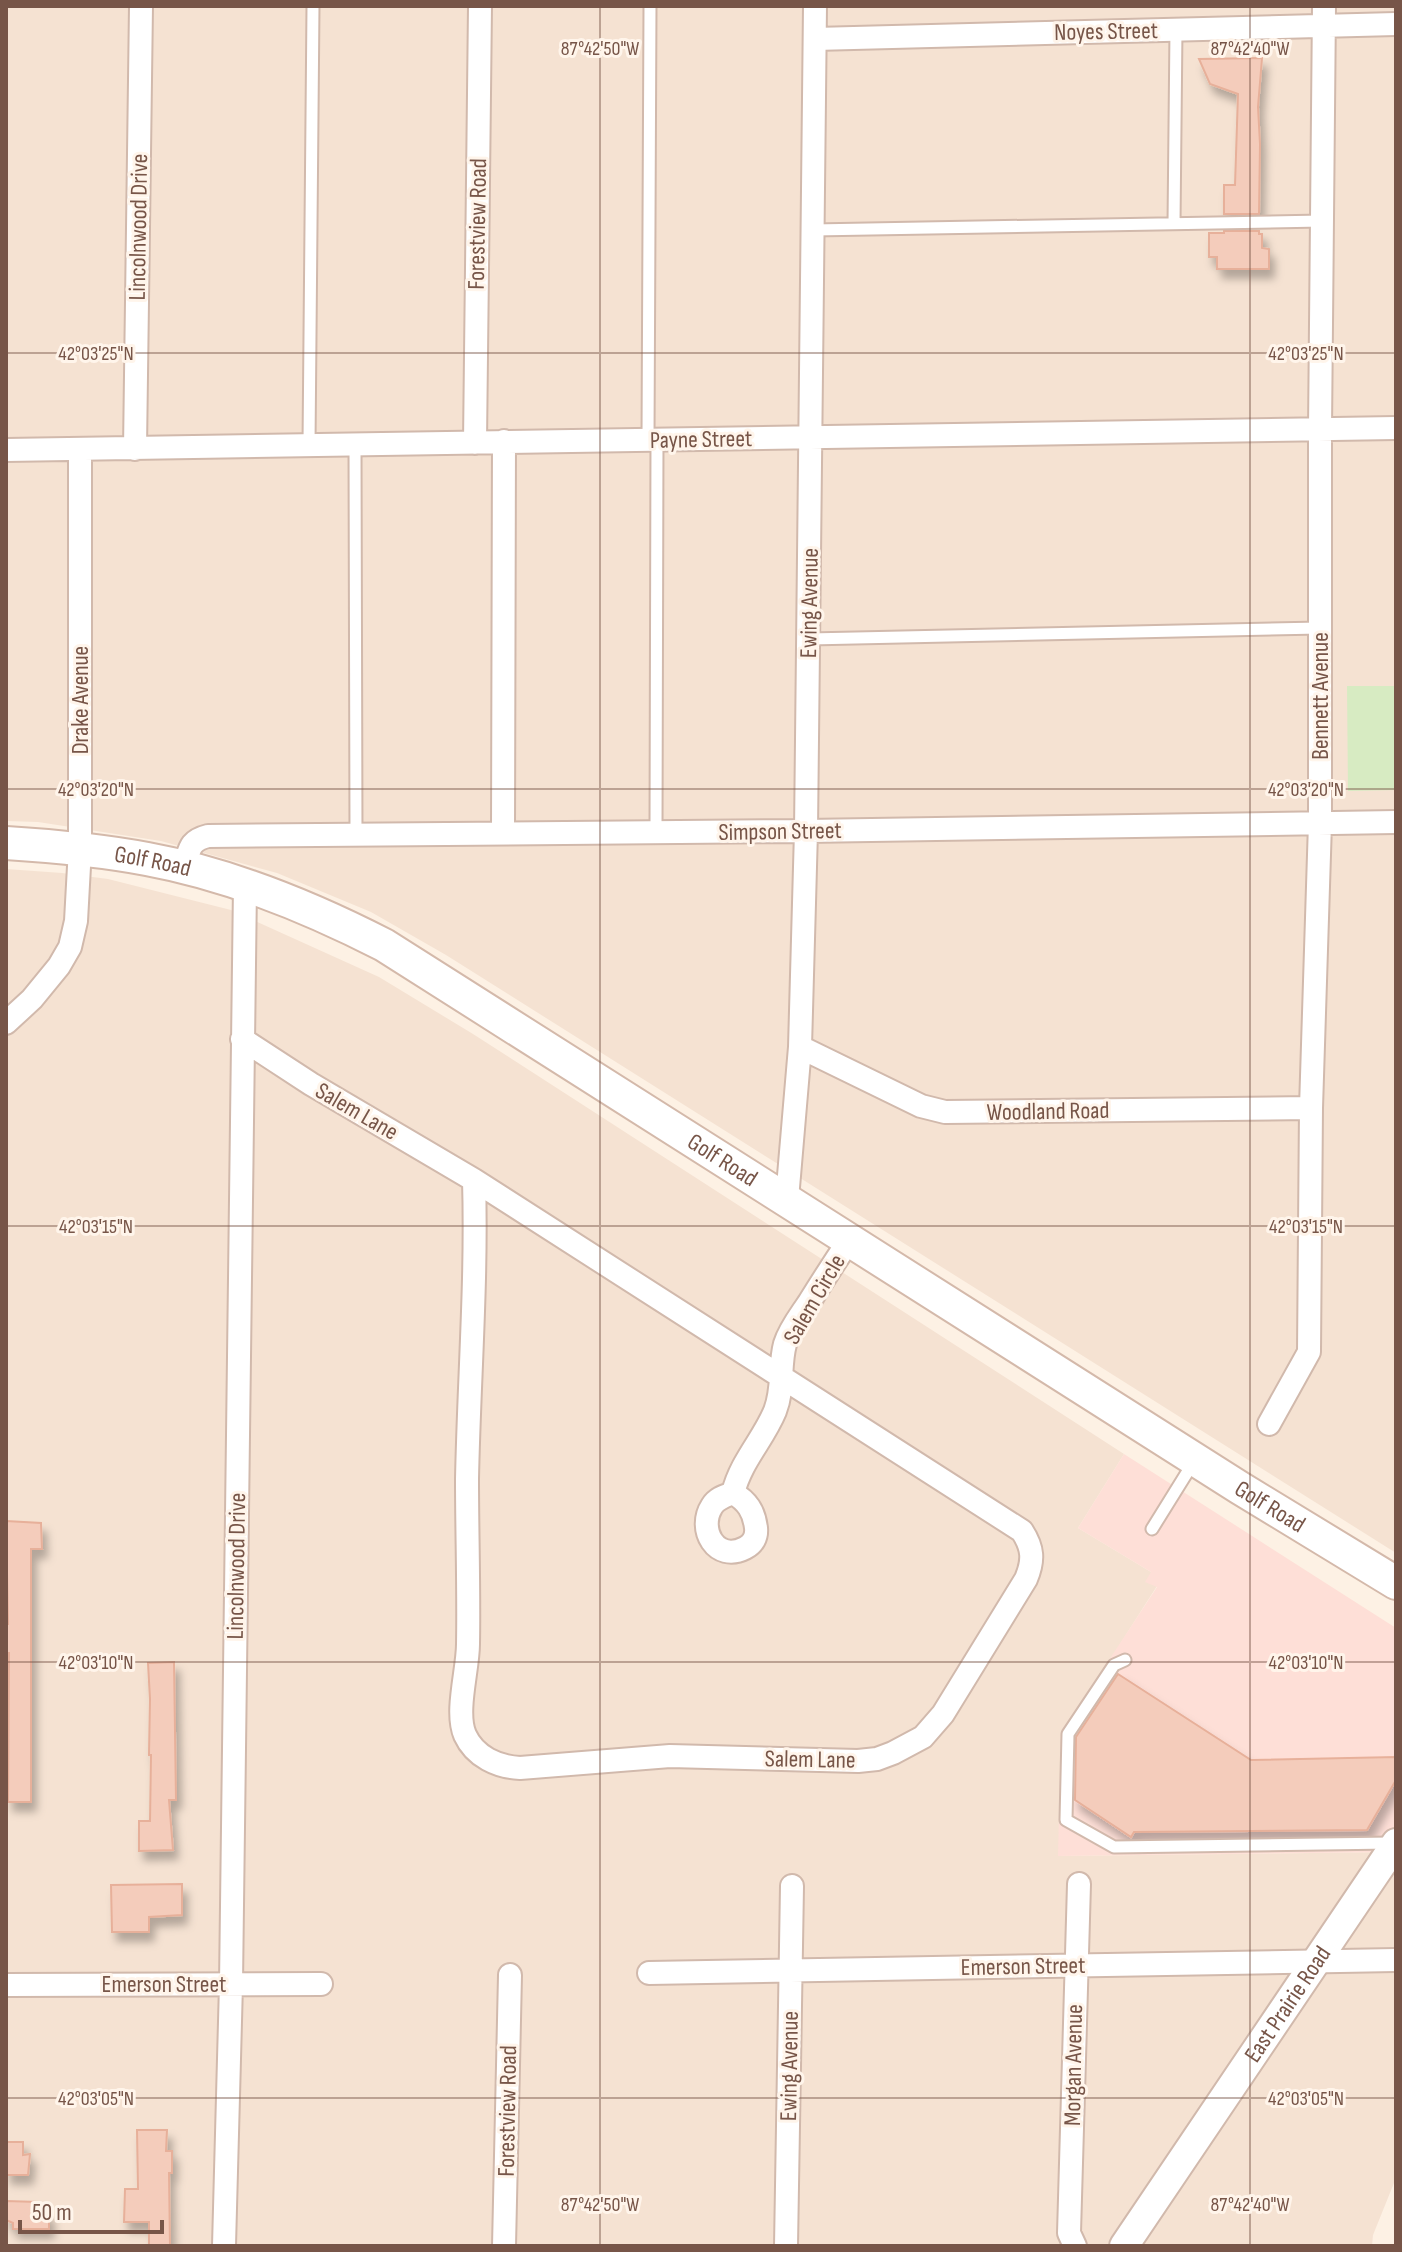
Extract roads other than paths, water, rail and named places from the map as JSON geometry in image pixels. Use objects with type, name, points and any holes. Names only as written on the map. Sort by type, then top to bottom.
[{"type":"main road","name":"Golf Road","points":[[6,843],[80,848],[184,867],[245,886],[343,924],[384,945],[1195,1460],[1396,1583]]},
{"type":"street","name":"Lincolnwood Drive","points":[[135,449],[141,6]]},
{"type":"street","name":"Forestview Road","points":[[475,443],[480,6]]},
{"type":"street","name":"Ewing Avenue","points":[[787,1199],[800,1047],[806,831],[815,6]]},
{"type":"street","name":"Noyes Street","points":[[815,39],[1176,29],[1324,16],[1396,24]]},
{"type":"street","name":"Bennett Avenue","points":[[1269,1424],[1309,1352],[1311,1108],[1320,823],[1324,16]]},
{"type":"street","name":"Payne Street","points":[[6,450],[1396,428]]},
{"type":"street","points":[[503,833],[504,441]]},
{"type":"street","name":"Drake Avenue","points":[[6,1023],[47,982],[70,947],[76,921],[80,848],[80,449]]},
{"type":"street","name":"Simpson Street","points":[[184,867],[192,843],[208,836],[1396,822]]},
{"type":"street","name":"Lincolnwood Drive","points":[[224,2246],[231,1984],[245,886]]},
{"type":"street","name":"Salem Lane","points":[[242,1039],[311,1084],[474,1180],[1022,1531],[1033,1558],[1026,1579],[933,1727],[923,1737],[910,1746],[877,1759],[858,1761],[670,1756],[520,1768],[508,1767],[483,1756],[473,1747],[465,1735],[462,1721],[468,1647],[467,1479],[476,1243],[474,1180]]},
{"type":"street","name":"Woodland Road","points":[[800,1047],[921,1106],[945,1112],[1311,1108]]},
{"type":"street","name":"Salem Circle","points":[[733,1493],[740,1470],[761,1439],[775,1410],[783,1377],[782,1359],[790,1331],[850,1239]]},
{"type":"street","name":"East Prairie Road","points":[[1124,2246],[1396,1843]]},
{"type":"street","name":"Morgan Avenue","points":[[1075,2246],[1069,2233],[1079,1884]]},
{"type":"street","name":"Ewing Avenue","points":[[786,2246],[792,1886]]},
{"type":"street","name":"Emerson Street","points":[[649,1973],[1396,1960]]},
{"type":"street","name":"Forestview Road","points":[[504,2246],[510,1975]]},
{"type":"street","name":"Emerson Street","points":[[6,1985],[321,1984]]},
{"type":"lane","points":[[309,445],[313,6]]},
{"type":"lane","points":[[650,6],[656,832]]},
{"type":"lane","points":[[1174,223],[1176,29]]},
{"type":"lane","points":[[813,230],[1322,221]]},
{"type":"lane","points":[[355,445],[356,835]]},
{"type":"lane","points":[[809,639],[1320,628]]},
{"type":"lane","points":[[1152,1529],[1195,1460]]},
{"type":"lane","points":[[1125,1660],[1114,1665],[1068,1734],[1066,1820],[1114,1847],[1396,1843]]}]
